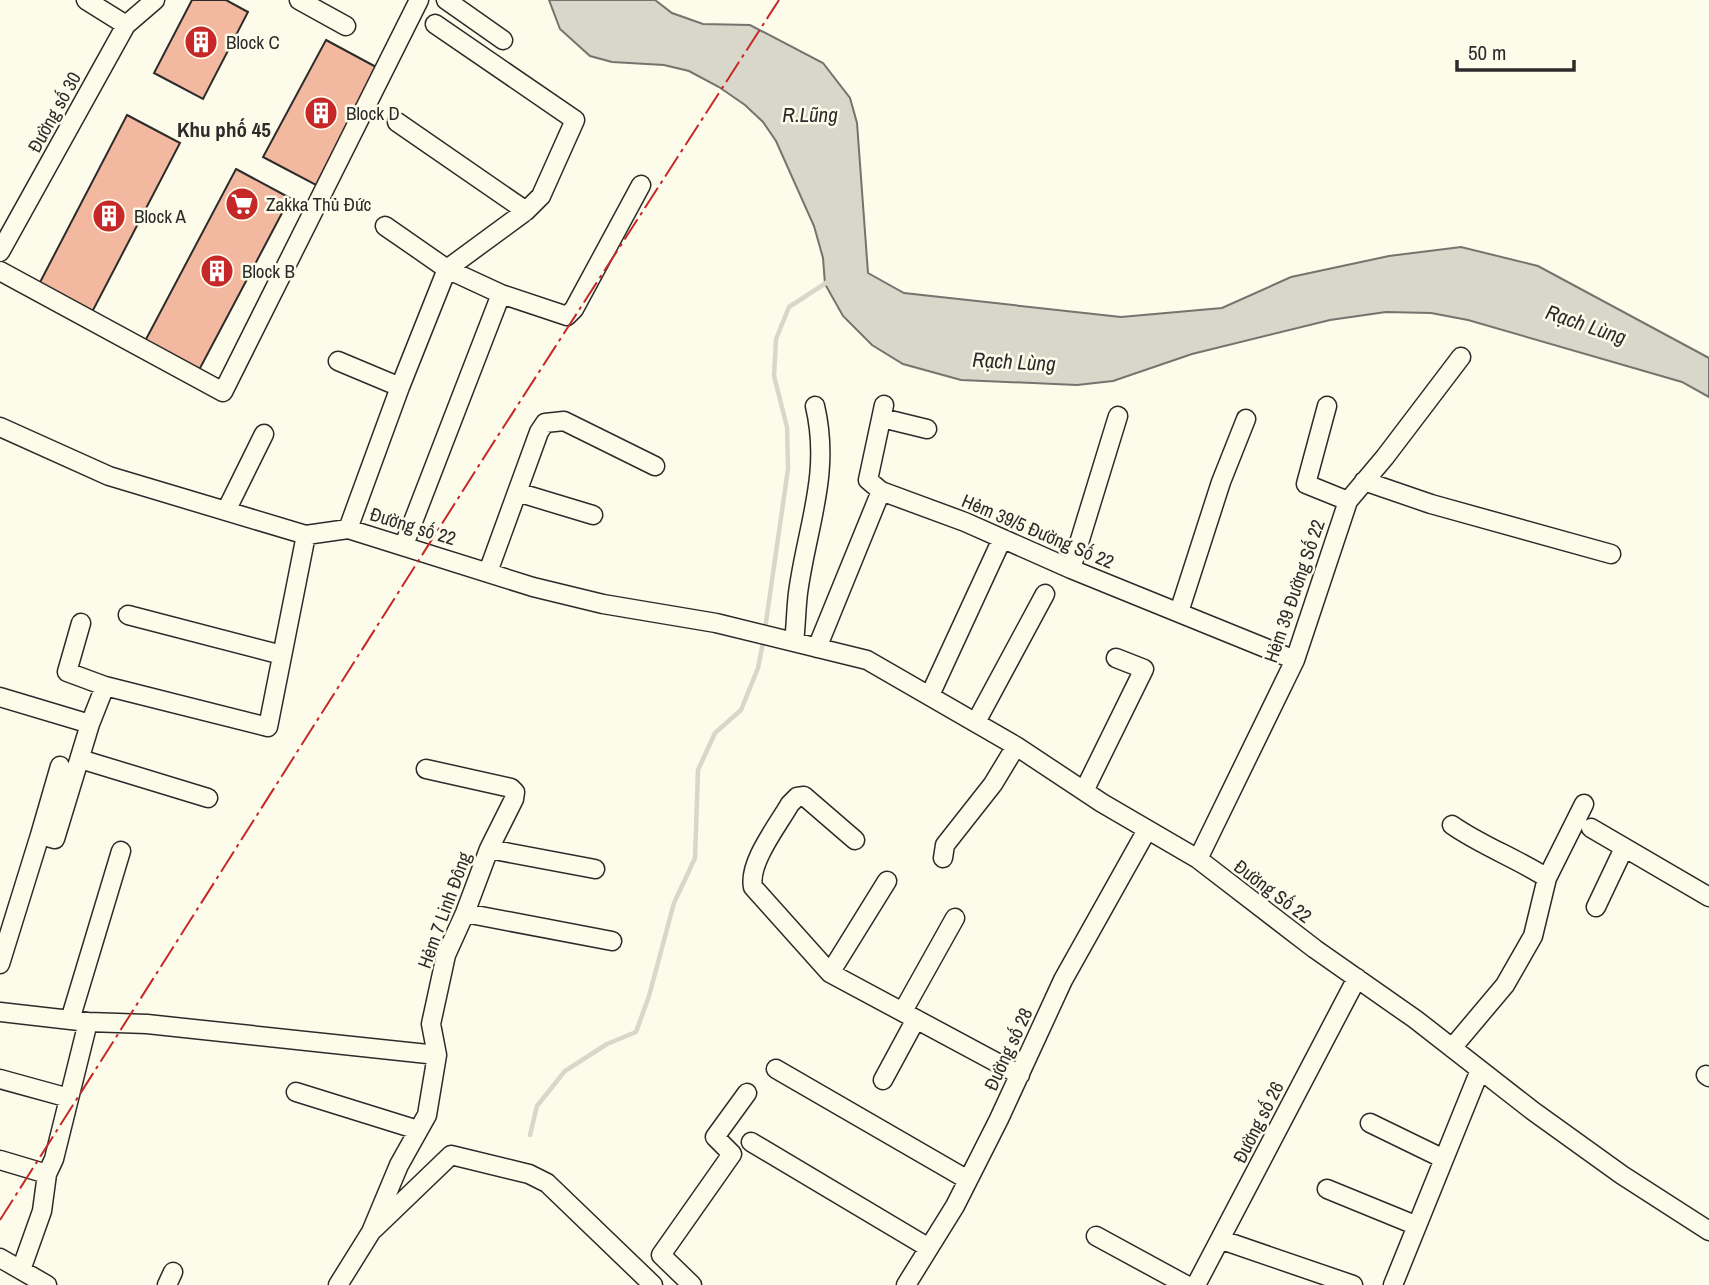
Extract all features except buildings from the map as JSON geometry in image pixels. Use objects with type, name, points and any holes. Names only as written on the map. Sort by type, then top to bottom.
[{"type":"street","points":[[86,0],[126,24]]},
{"type":"street","name":"Đường số 30","points":[[0,252],[126,24],[155,0]]},
{"type":"street","points":[[299,0],[346,26]]},
{"type":"street","points":[[0,271],[223,392],[419,0]]},
{"type":"street","points":[[446,0],[503,40]]},
{"type":"street","points":[[348,528],[447,269],[526,211],[541,196],[575,120],[435,24]]},
{"type":"street","points":[[397,122],[526,211]]},
{"type":"street","points":[[385,226],[447,269],[501,294],[562,316],[570,314],[641,185]]},
{"type":"street","points":[[404,545],[501,294]]},
{"type":"street","name":"Hẻm 39 Đường Số 22","points":[[1198,859],[1295,660],[1348,501],[1461,357]]},
{"type":"street","points":[[338,361],[400,387]]},
{"type":"street","points":[[788,640],[821,465],[821,432],[815,406]]},
{"type":"street","points":[[1327,406],[1306,484],[1348,501]]},
{"type":"street","points":[[817,648],[881,491],[868,480],[883,412],[927,429]]},
{"type":"street","points":[[1071,569],[1118,416]]},
{"type":"street","points":[[1179,612],[1221,482],[1246,419]]},
{"type":"street","points":[[488,572],[539,432],[549,421],[564,421],[655,466]]},
{"type":"street","name":"Đường số 22","points":[[0,427],[109,476],[306,535],[348,528],[533,587],[603,604],[716,623],[788,640]]},
{"type":"street","points":[[226,511],[264,434]]},
{"type":"street","points":[[1364,481],[1431,503],[1611,554]]},
{"type":"street","name":"Hẻm 39/5 Đường Số 22","points":[[881,491],[965,522],[1071,569],[1295,660]]},
{"type":"street","points":[[517,492],[593,515]]},
{"type":"street","points":[[81,622],[67,671],[105,686],[268,727],[306,535]]},
{"type":"street","points":[[930,695],[1002,539]]},
{"type":"street","points":[[976,722],[1045,594]]},
{"type":"street","points":[[128,615],[282,655]]},
{"type":"street","name":"Đường Số 22","points":[[788,640],[867,660],[1016,746],[1147,830],[1198,859],[1611,1167],[1709,1231]]},
{"type":"street","points":[[1084,790],[1144,669],[1116,658]]},
{"type":"street","points":[[40,835],[55,839],[90,724],[105,686]]},
{"type":"street","points":[[0,697],[90,724]]},
{"type":"street","points":[[943,858],[945,845],[993,784],[1016,746]]},
{"type":"street","points":[[80,759],[208,798]]},
{"type":"street","points":[[0,964],[60,766]]},
{"type":"street","name":"Hẻm 7 Linh Đông","points":[[338,1285],[371,1232],[399,1165],[427,1115],[437,1055],[432,1024],[446,955],[489,849],[514,799],[515,792],[511,788],[426,769]]},
{"type":"street","points":[[855,841],[804,796],[797,797],[790,804],[755,864],[753,887],[830,973],[1020,1075]]},
{"type":"street","points":[[1452,1048],[1505,985],[1533,936],[1547,878],[1584,804]]},
{"type":"street","points":[[1452,825],[1485,846],[1520,861],[1547,878]]},
{"type":"street","points":[[1591,828],[1709,897]]},
{"type":"street","name":"Đường số 28","points":[[906,1285],[968,1180],[1063,980],[1147,830]]},
{"type":"street","points":[[1596,907],[1624,848]]},
{"type":"street","points":[[489,849],[595,869]]},
{"type":"street","points":[[21,1270],[43,1211],[47,1174],[54,1159],[69,1098],[79,1021],[121,851]]},
{"type":"street","points":[[830,973],[887,881]]},
{"type":"street","points":[[465,913],[612,941]]},
{"type":"street","points":[[883,1080],[955,918]]},
{"type":"street","name":"Đường số 26","points":[[1196,1285],[1222,1240],[1357,978]]},
{"type":"street","points":[[0,1012],[79,1021],[147,1024],[437,1055]]},
{"type":"street","points":[[776,1069],[968,1180]]},
{"type":"street","points":[[1393,1285],[1415,1225],[1480,1070]]},
{"type":"street","points":[[0,1080],[69,1098]]},
{"type":"street","points":[[296,1092],[418,1130]]},
{"type":"street","points":[[692,1285],[661,1255],[732,1154],[715,1137],[747,1093]]},
{"type":"street","points":[[1370,1123],[1444,1159]]},
{"type":"street","points":[[751,1142],[929,1248]]},
{"type":"street","points":[[371,1232],[451,1155],[528,1174],[547,1183],[653,1285]]},
{"type":"street","points":[[0,1160],[47,1174]]},
{"type":"street","points":[[1327,1189],[1415,1225]]},
{"type":"street","points":[[1096,1236],[1185,1285]]},
{"type":"street","points":[[1222,1240],[1353,1285]]},
{"type":"street","points":[[0,1258],[47,1285]]},
{"type":"water","name":"R.Lũng","points":[[549,0],[655,0],[672,13],[703,24],[750,25],[823,63],[850,98],[857,123],[868,273],[904,293],[1121,317],[1222,308],[1291,277],[1389,256],[1461,247],[1538,266],[1709,358],[1709,397],[1682,382],[1468,320],[1431,313],[1386,312],[1330,320],[1192,354],[1113,381],[1077,385],[961,380],[903,364],[872,345],[843,316],[825,284],[823,258],[814,226],[776,141],[763,122],[719,87],[689,71],[664,65],[612,62],[590,56],[560,29]]},
{"type":"waterway","points":[[765,629],[788,469],[787,427],[774,376],[776,339],[789,307],[829,281]]},
{"type":"waterway","points":[[530,1135],[537,1106],[565,1071],[607,1044],[636,1032],[649,996],[674,903],[695,858],[698,770],[715,733],[741,710],[758,668],[764,637]]},
{"type":"power","points":[[0,1220],[490,448],[779,0]]},
{"type":"place","name":"Block C","points":[[201,42]]},
{"type":"place","name":"Block D","points":[[321,113]]},
{"type":"place","name":"Zakka Thủ Đức","points":[[242,204]]},
{"type":"place","name":"Block A","points":[[109,216]]},
{"type":"place","name":"Block B","points":[[217,271]]},
{"type":"district","name":"Khu phố 45","points":[[224,130]]},
{"type":"water label","name":"Rạch Lùng","points":[[1586,325]]},
{"type":"water label","name":"Rạch Lùng","points":[[1014,362]]}]
